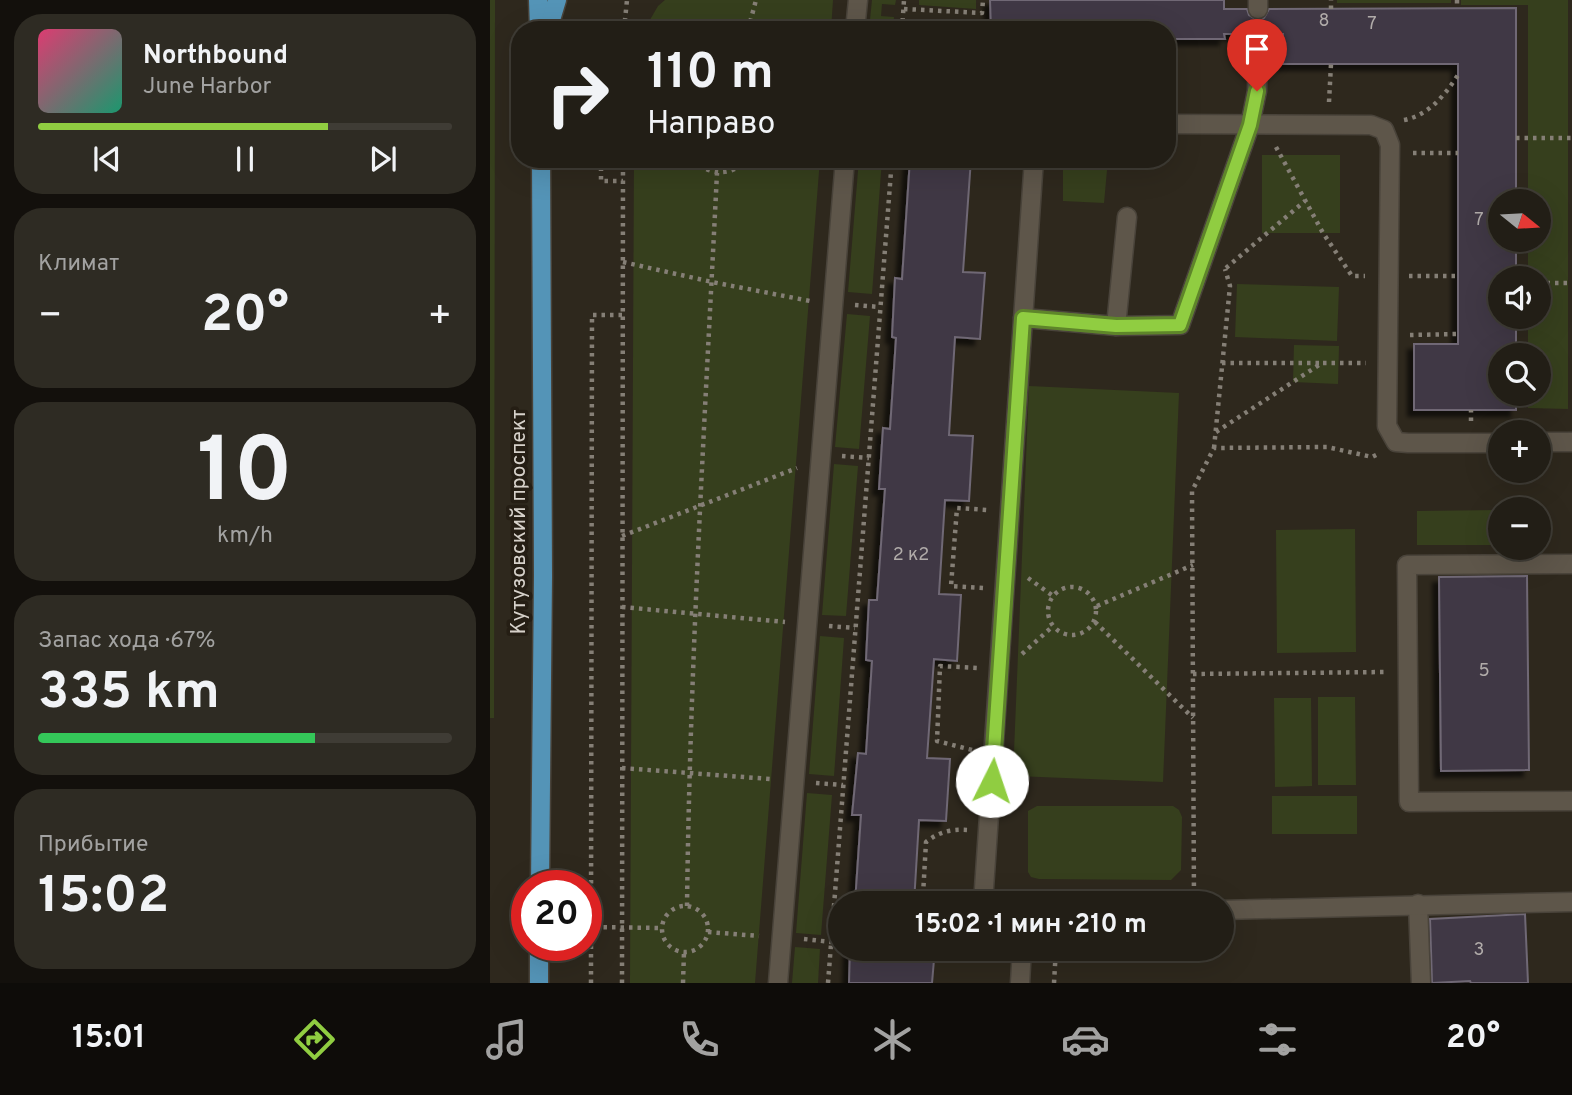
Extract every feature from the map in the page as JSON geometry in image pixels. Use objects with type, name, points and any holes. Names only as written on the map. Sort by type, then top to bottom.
[{"type":"main road","points":[[538,0],[539,21]]},
{"type":"main road","points":[[551,21],[557,0]]},
{"type":"main road","name":"Кутузовский проспект","points":[[540,870],[543,576],[541,168]]},
{"type":"main road","points":[[539,983],[540,961]]},
{"type":"lane","points":[[856,21],[858,0]]},
{"type":"lane","points":[[1023,318],[1116,326],[1180,325],[1202,261],[1257,125],[1258,34]]},
{"type":"lane","points":[[1176,124],[1371,125],[1384,130],[1390,145],[1387,426],[1396,442],[1488,443]]},
{"type":"lane","points":[[778,983],[844,168]]},
{"type":"lane","points":[[984,891],[1033,168]]},
{"type":"lane","points":[[1116,326],[1127,217]]},
{"type":"lane","points":[[1551,442],[1572,442]]},
{"type":"lane","points":[[1572,564],[1407,565],[1409,802],[1572,801]]},
{"type":"lane","points":[[1234,910],[1572,902]]},
{"type":"lane","points":[[1418,904],[1421,983]]},
{"type":"lane","points":[[1020,983],[1021,961]]},
{"type":"path","points":[[625,21],[627,0]]},
{"type":"path","points":[[750,21],[756,0]]},
{"type":"path","points":[[903,21],[904,0]]},
{"type":"path","points":[[904,9],[982,13],[983,0]]},
{"type":"path","points":[[1331,0],[1331,9]]},
{"type":"path","points":[[1457,0],[1457,8]]},
{"type":"path","points":[[1328,125],[1331,64]]},
{"type":"path","points":[[1371,125],[1409,119],[1424,113],[1443,97],[1458,75]]},
{"type":"path","points":[[1257,125],[1352,275],[1362,276]]},
{"type":"path","points":[[1516,138],[1572,138]]},
{"type":"path","points":[[1390,153],[1458,153]]},
{"type":"path","points":[[601,168],[601,181],[623,181]]},
{"type":"path","points":[[622,983],[623,168]]},
{"type":"path","points":[[703,168],[717,173],[738,168]]},
{"type":"path","points":[[835,891],[891,168]]},
{"type":"path","points":[[687,906],[688,774],[694,615],[717,173]]},
{"type":"path","points":[[1225,269],[1305,201]]},
{"type":"path","points":[[1202,261],[1225,269]]},
{"type":"path","points":[[623,262],[812,301]]},
{"type":"path","points":[[1194,891],[1192,491],[1214,448],[1230,286],[1225,269]]},
{"type":"path","points":[[1388,276],[1458,276]]},
{"type":"path","points":[[1551,283],[1572,283]]},
{"type":"path","points":[[847,304],[880,307]]},
{"type":"path","points":[[591,870],[592,315],[622,315]]},
{"type":"path","points":[[1388,335],[1458,334]]},
{"type":"path","points":[[1222,363],[1361,363]]},
{"type":"path","points":[[1215,433],[1322,363]]},
{"type":"path","points":[[1214,448],[1327,447],[1372,457]]},
{"type":"path","points":[[834,455],[869,458]]},
{"type":"path","points":[[622,536],[799,468]]},
{"type":"path","points":[[1004,590],[951,586],[957,508],[1010,512]]},
{"type":"path","points":[[1096,606],[1193,565]]},
{"type":"path","points":[[1074,587],[1088,593],[1096,606],[1095,622],[1083,634],[1066,635],[1053,626],[1048,611],[1053,596],[1066,588],[1074,587]]},
{"type":"path","points":[[622,607],[787,622]]},
{"type":"path","points":[[1095,622],[1193,718]]},
{"type":"path","points":[[821,625],[855,628]]},
{"type":"path","points":[[994,755],[937,741],[940,666],[1000,670]]},
{"type":"path","points":[[1193,674],[1408,672]]},
{"type":"path","points":[[622,768],[774,779]]},
{"type":"path","points":[[808,782],[843,785]]},
{"type":"path","points":[[923,891],[926,842],[951,829],[988,831]]},
{"type":"path","points":[[680,906],[687,906],[701,912],[708,932],[697,949],[684,952],[670,947],[662,928],[667,914],[680,906]]},
{"type":"path","points":[[602,927],[662,928]]},
{"type":"path","points":[[708,932],[762,936]]},
{"type":"path","points":[[796,939],[828,942]]},
{"type":"path","points":[[683,983],[684,952]]},
{"type":"path","points":[[591,961],[591,983]]},
{"type":"path","points":[[828,983],[830,961]]},
{"type":"path","points":[[1054,983],[1055,961]]},
{"type":"green space","points":[[490,0],[495,0],[494,718],[490,718]]},
{"type":"green space","points":[[665,0],[833,0],[832,21],[649,21]]},
{"type":"green space","points":[[872,0],[896,0],[895,5],[882,4],[881,16],[894,17],[894,21],[870,21]]},
{"type":"green space","points":[[919,0],[976,0],[976,9],[919,5]]},
{"type":"green space","points":[[1337,0],[1451,0],[1451,3],[1337,3]]},
{"type":"green space","points":[[1461,0],[1568,0],[1568,409],[1528,408],[1551,406],[1551,343],[1528,343],[1528,329],[1551,329],[1551,266],[1528,266],[1528,252],[1551,252],[1551,189],[1528,189],[1528,5],[1461,5]]},
{"type":"green space","points":[[1262,155],[1340,155],[1340,233],[1262,233]]},
{"type":"green space","points":[[634,168],[819,168],[755,983],[630,983]]},
{"type":"green space","points":[[858,168],[881,168],[872,294],[848,292]]},
{"type":"green space","points":[[1063,168],[1107,168],[1104,203],[1063,201]]},
{"type":"green space","points":[[1237,284],[1339,287],[1337,341],[1235,337]]},
{"type":"green space","points":[[847,314],[870,316],[859,449],[835,447]]},
{"type":"green space","points":[[1294,345],[1339,346],[1338,384],[1293,382]]},
{"type":"green space","points":[[1029,386],[1179,393],[1163,782],[1013,776]]},
{"type":"green space","points":[[834,464],[858,466],[846,616],[822,615]]},
{"type":"green space","points":[[1488,510],[1488,545],[1417,545],[1417,511]]},
{"type":"green space","points":[[1355,529],[1356,652],[1277,653],[1276,530]]},
{"type":"green space","points":[[820,636],[844,638],[834,776],[809,774]]},
{"type":"green space","points":[[1318,697],[1355,697],[1356,785],[1318,785]]},
{"type":"green space","points":[[1274,698],[1311,698],[1312,786],[1275,787]]},
{"type":"green space","points":[[807,793],[832,795],[821,935],[796,933]]},
{"type":"green space","points":[[1272,796],[1357,796],[1357,834],[1272,834]]},
{"type":"green space","points":[[1037,806],[1173,806],[1179,810],[1182,817],[1181,870],[1171,880],[1031,877],[1028,872],[1028,811]]},
{"type":"green space","points":[[795,947],[820,949],[818,983],[792,983]]},
{"type":"building","points":[[990,0],[1224,0],[1224,9],[1247,9],[1249,15],[1257,20],[1264,18],[1269,9],[1516,8],[1516,189],[1488,189],[1488,252],[1516,252],[1516,266],[1488,266],[1488,329],[1516,329],[1516,343],[1488,343],[1488,406],[1516,406],[1516,410],[1414,410],[1414,344],[1458,344],[1458,64],[1283,64],[1283,34],[1269,34],[1268,28],[1259,23],[1252,24],[1247,34],[1224,34],[1225,39],[1176,39],[1176,21],[991,21]]},
{"type":"building","points":[[909,168],[970,168],[963,272],[985,273],[980,339],[955,337],[949,435],[973,436],[969,501],[945,500],[939,594],[961,595],[957,661],[934,659],[927,758],[950,759],[946,821],[919,820],[915,891],[856,891],[861,815],[852,815],[858,753],[866,754],[872,661],[866,660],[869,600],[877,600],[885,489],[879,489],[883,428],[890,429],[896,338],[892,337],[895,278],[902,279]]},
{"type":"building","points":[[1527,576],[1529,770],[1441,771],[1439,577]]},
{"type":"building","points":[[1525,914],[1528,983],[1432,983],[1430,919]]},
{"type":"building","points":[[850,961],[934,961],[932,983],[849,983]]},
{"type":"route","points":[[992,781],[1023,318],[1116,326],[1180,325],[1250,125],[1257,91]]}]
